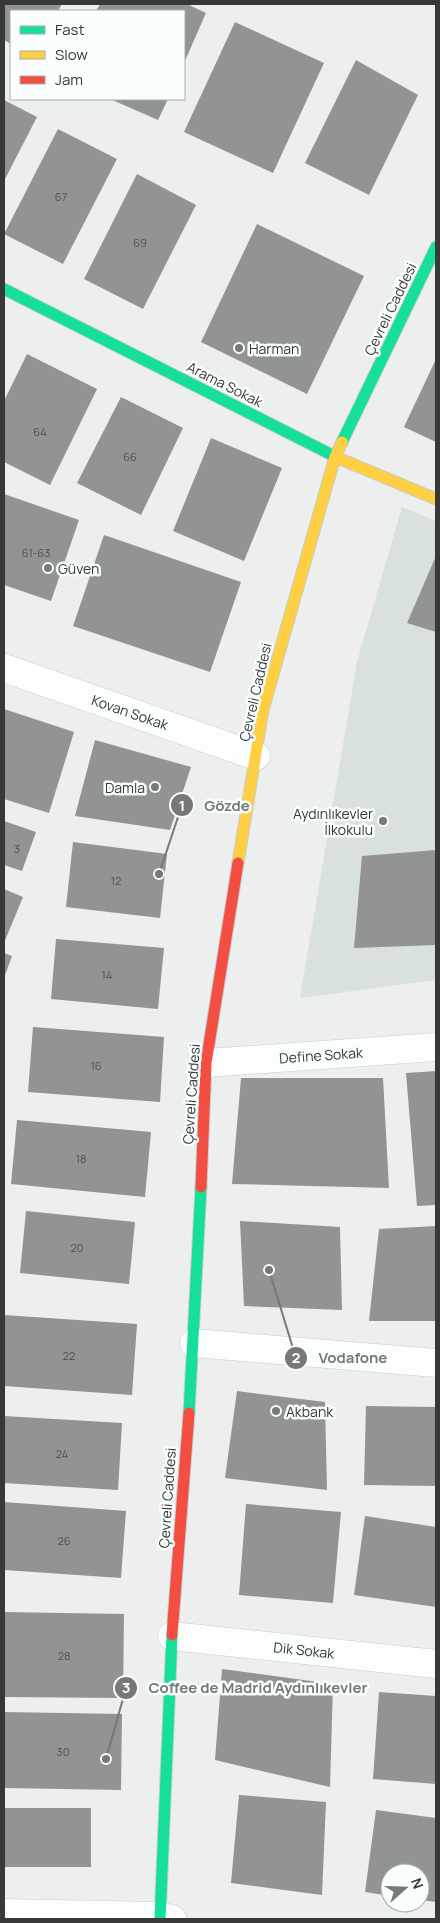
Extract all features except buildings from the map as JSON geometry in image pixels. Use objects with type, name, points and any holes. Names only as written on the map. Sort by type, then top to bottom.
[{"type":"main road","name":"Çevreli Caddesi","points":[[164,1918],[172,1636],[194,1343],[206,1063],[263,710],[335,457],[436,247]]},
{"type":"main road","name":"Arama Sokak","points":[[4,289],[335,457],[436,499]]},
{"type":"street","name":"Kovan Sokak","points":[[4,668],[256,756]]},
{"type":"street","name":"Define Sokak","points":[[206,1063],[436,1047]]},
{"type":"street","points":[[194,1343],[436,1363]]},
{"type":"street","name":"Dik Sokak","points":[[172,1636],[436,1664]]},
{"type":"street","points":[[4,1913],[164,1918]]},
{"type":"shaded area","name":"Aydınlıkevler İlkokulu","points":[[402,507],[436,521],[436,980],[300,998],[357,662]]},
{"type":"traffic: fast","points":[[342,442],[436,247]]},
{"type":"traffic: fast","points":[[4,289],[338,458]]},
{"type":"traffic: fast","points":[[189,1413],[201,1187]]},
{"type":"traffic: fast","points":[[160,1919],[172,1635]]},
{"type":"traffic: slow","points":[[238,863],[263,710],[335,457],[342,442]]},
{"type":"traffic: slow","points":[[338,458],[436,499]]},
{"type":"traffic: jam","points":[[201,1187],[206,1063],[238,863]]},
{"type":"traffic: jam","points":[[172,1635],[189,1413]]},
{"type":"place","name":"Harman","points":[[239,348]]},
{"type":"place","name":"Güven","points":[[48,568]]},
{"type":"place","name":"Damla","points":[[155,787]]},
{"type":"place","name":"Aydınlıkevler İlkokulu","points":[[383,821]]},
{"type":"place","name":"Gözde","points":[[159,874]]},
{"type":"place","name":"Vodafone","points":[[269,1270]]},
{"type":"place","name":"Akbank","points":[[276,1411]]},
{"type":"place","name":"Coffee de Madrid Aydınlıkevler","points":[[106,1759]]}]
